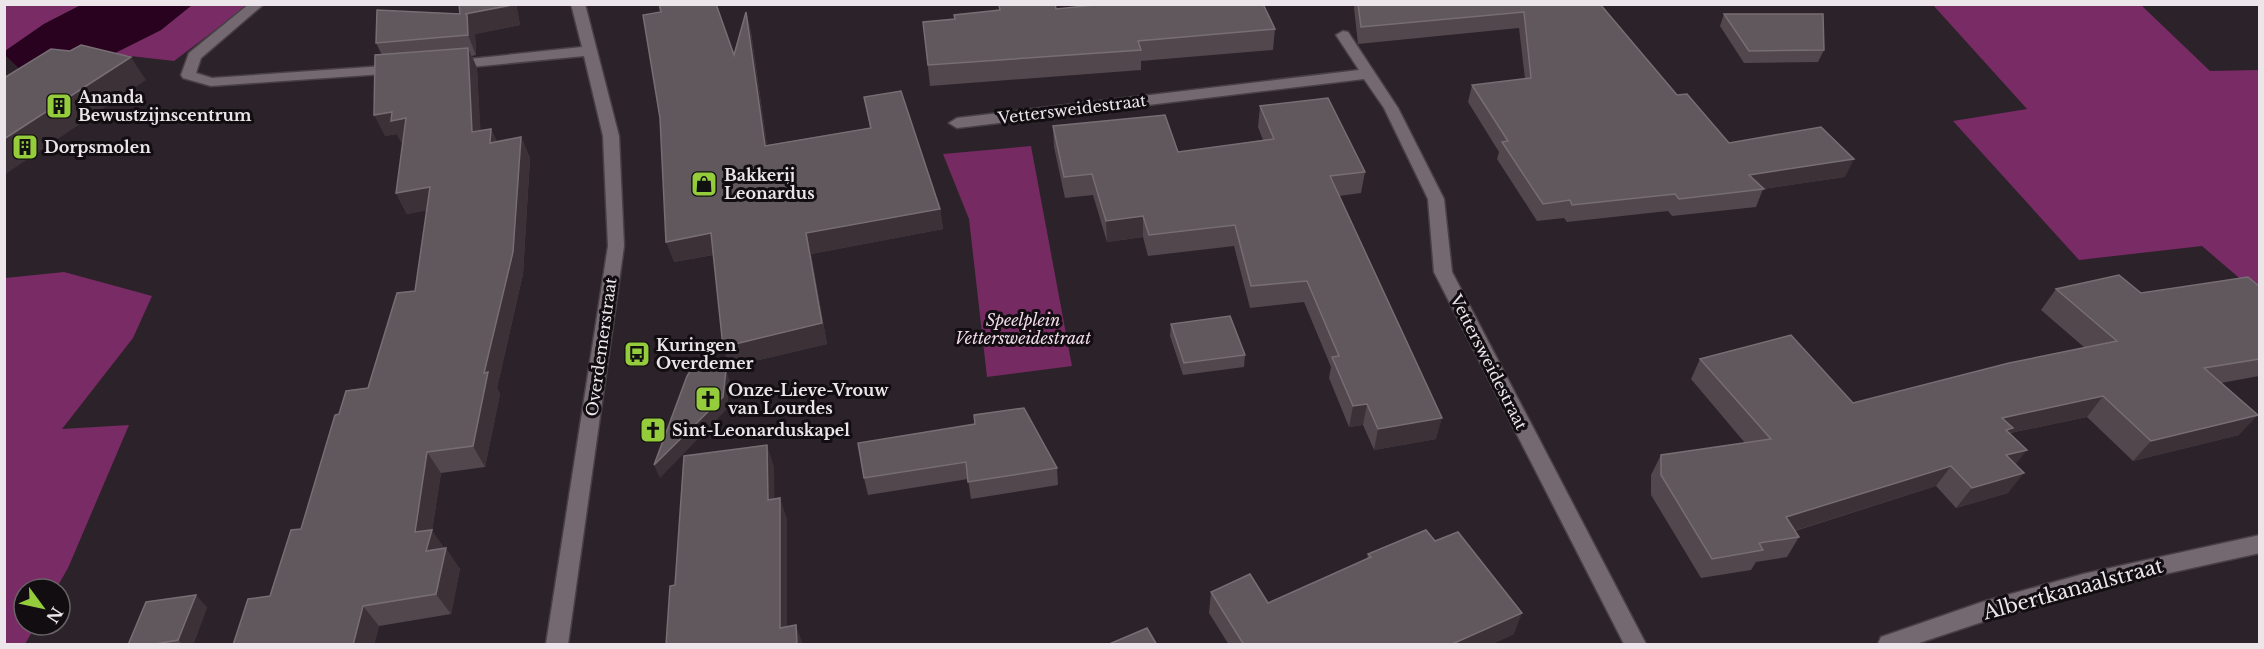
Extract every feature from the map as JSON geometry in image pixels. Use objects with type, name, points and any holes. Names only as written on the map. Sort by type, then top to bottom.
[{"type":"street","points":[[258,4],[194,56],[188,75],[211,82],[410,69]]},
{"type":"street","name":"Overdemerstraat","points":[[557,645],[616,246],[611,136],[578,4]]},
{"type":"street","name":"Vettersweidestraat","points":[[1343,35],[1366,74],[1391,108],[1436,199],[1443,272],[1635,645]]},
{"type":"street","points":[[434,66],[588,51]]},
{"type":"street","name":"Vettersweidestraat","points":[[957,123],[1366,74]]},
{"type":"street","name":"Albertkanaalstraat","points":[[1899,643],[1982,612],[2083,583],[2259,544]]},
{"type":"green space","name":"Speelplein Vettersweidestraat","points":[[1031,146],[1072,366],[987,377],[969,219],[943,154]]},
{"type":"shaded area","points":[[5,5],[81,5],[44,24],[5,51]]},
{"type":"shaded area","points":[[81,5],[192,5],[161,30],[113,54],[4,87],[25,74],[5,55],[5,51],[44,24]]},
{"type":"shaded area","points":[[192,5],[248,5],[174,61],[113,54],[161,30]]},
{"type":"shaded area","points":[[1933,5],[2141,5],[2210,71],[2259,70],[2259,295],[2202,246],[2079,260],[1953,121],[2027,109]]},
{"type":"shaded area","points":[[64,272],[152,296],[133,338],[62,429],[129,425],[63,577],[12,577],[12,637],[29,637],[25,644],[5,644],[5,278]]},
{"type":"building","points":[[459,4],[512,5],[465,14],[467,14],[468,35],[376,43],[377,10],[460,14]]},
{"type":"building","points":[[659,4],[716,4],[734,55],[746,12],[765,146],[871,128],[864,97],[901,91],[940,209],[806,233],[822,323],[723,347],[711,233],[666,242],[660,118],[643,15],[661,12]]},
{"type":"building","points":[[1055,4],[1056,9],[1104,4],[1263,4],[1275,29],[1138,41],[1141,50],[928,65],[923,22],[955,19],[954,15],[1000,10],[999,5]]},
{"type":"building","points":[[1358,4],[1600,4],[1677,95],[1687,94],[1729,143],[1821,127],[1854,159],[1749,175],[1764,189],[1679,199],[1675,194],[1572,205],[1570,200],[1543,204],[1502,142],[1508,141],[1472,85],[1531,78],[1524,12],[1361,27]]},
{"type":"building","points":[[1724,14],[1823,14],[1824,50],[1749,51]]},
{"type":"building","points":[[81,45],[131,57],[4,139],[4,78],[51,49],[70,51]]},
{"type":"building","points":[[468,48],[472,132],[491,129],[490,143],[521,137],[513,252],[484,373],[488,372],[473,446],[427,452],[415,532],[432,530],[426,551],[446,548],[436,594],[363,606],[353,645],[233,645],[248,599],[270,596],[291,530],[301,529],[335,415],[339,414],[346,391],[368,388],[397,293],[415,291],[430,187],[396,193],[406,118],[391,121],[392,112],[374,115],[375,55]]},
{"type":"building","points":[[1328,98],[1365,172],[1330,176],[1442,418],[1378,429],[1367,404],[1353,406],[1332,357],[1339,356],[1307,281],[1251,286],[1235,225],[1149,235],[1143,216],[1106,221],[1092,174],[1064,177],[1053,126],[1165,115],[1178,152],[1274,139],[1260,106]]},
{"type":"building","points":[[2119,275],[2141,293],[2248,277],[2259,286],[2259,359],[2204,368],[2258,415],[2151,441],[2103,396],[2002,418],[2013,428],[2006,430],[2027,450],[2006,455],[2024,473],[1972,488],[1951,466],[1786,517],[1799,537],[1759,543],[1763,550],[1712,559],[1661,475],[1661,455],[1771,439],[1700,359],[1791,335],[1853,403],[2009,363],[2117,341],[2056,289]]},
{"type":"building","points":[[1230,316],[1245,355],[1184,363],[1171,324]]},
{"type":"building","points":[[696,362],[726,370],[723,397],[654,465],[687,376]]},
{"type":"building","points":[[1024,408],[1057,468],[968,482],[966,462],[864,478],[858,443],[975,424],[974,415]]},
{"type":"building","points":[[767,445],[768,500],[780,498],[780,628],[796,625],[797,645],[666,645],[670,586],[675,585],[684,456]]},
{"type":"building","points":[[1426,530],[1435,541],[1458,532],[1522,613],[1450,645],[1244,645],[1211,592],[1250,574],[1268,603],[1371,557],[1368,554]]},
{"type":"building","points":[[196,595],[178,640],[150,645],[128,645],[146,602]]},
{"type":"building","points":[[1147,628],[1157,645],[1107,645]]},
{"type":"place","name":"Ananda Bewustzijnscentrum","points":[[59,106]]},
{"type":"place","name":"Dorpsmolen","points":[[25,147]]},
{"type":"place","name":"Bakkerij Leonardus","points":[[704,184]]},
{"type":"place","name":"Kuringen Overdemer","points":[[637,354]]},
{"type":"place","name":"Onze-Lieve-Vrouw van Lourdes","points":[[708,399]]},
{"type":"place","name":"Sint-Leonarduskapel","points":[[653,430]]}]
